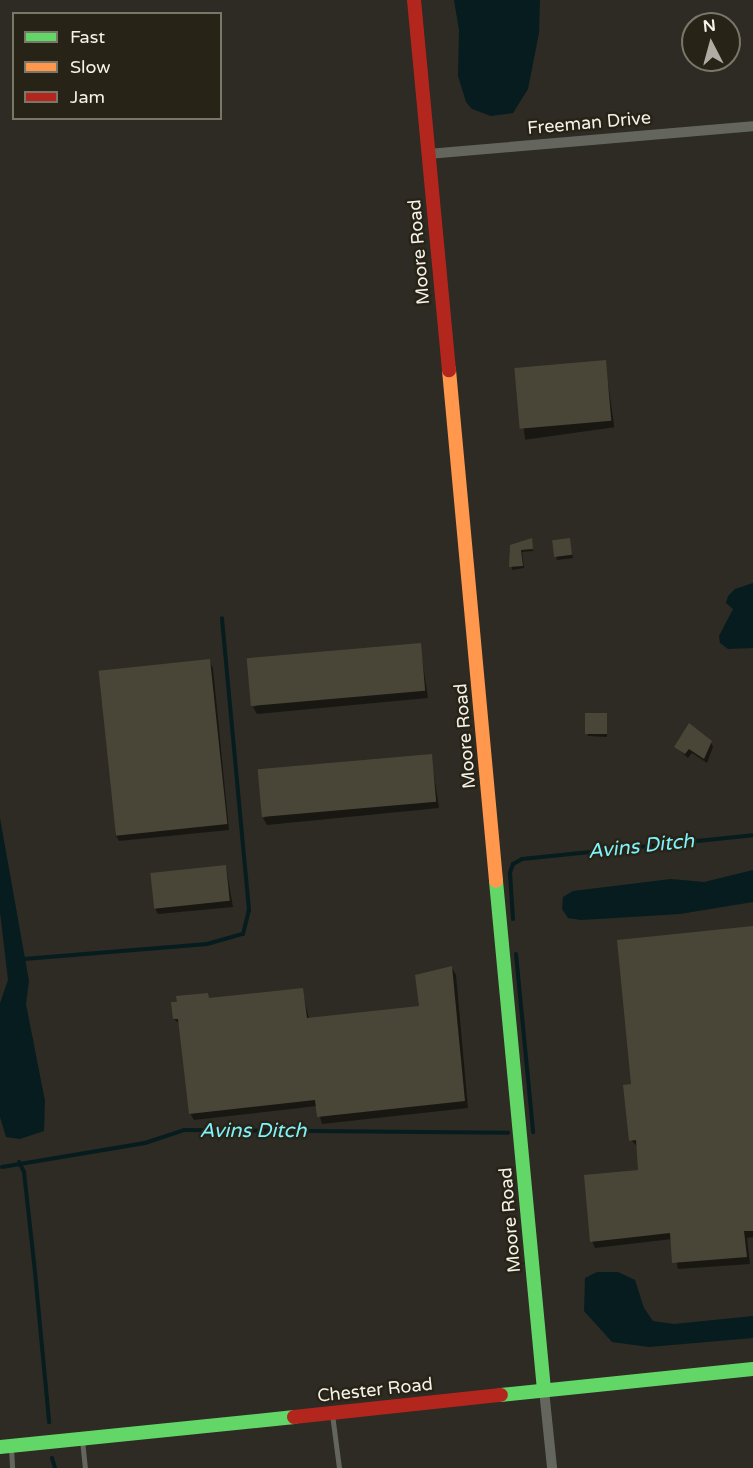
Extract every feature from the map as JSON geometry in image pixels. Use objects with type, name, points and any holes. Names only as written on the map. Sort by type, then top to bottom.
[{"type":"street","name":"Moore Road","points":[[414,0],[552,1468]]},
{"type":"street","name":"Freeman Drive","points":[[428,154],[753,126]]},
{"type":"street","name":"Chester Road","points":[[5,1446],[753,1369]]},
{"type":"lane","points":[[332,1412],[339,1468]]},
{"type":"lane","points":[[81,1438],[85,1468]]},
{"type":"lane","points":[[5,1446],[12,1468]]},
{"type":"water","points":[[454,0],[540,0],[539,33],[528,89],[513,113],[491,116],[472,109],[466,102],[458,76],[459,30]]},
{"type":"water","points":[[753,583],[753,648],[728,649],[720,643],[719,636],[733,609],[726,603],[728,596],[735,589]]},
{"type":"water","points":[[0,818],[29,981],[26,1004],[45,1101],[44,1131],[20,1139],[6,1137],[0,1117],[0,1003],[8,980],[0,912]]},
{"type":"water","points":[[753,870],[753,902],[680,914],[581,920],[568,918],[562,909],[563,897],[573,891],[671,879],[704,882]]},
{"type":"water","points":[[597,1272],[618,1272],[635,1280],[644,1308],[653,1321],[674,1324],[753,1316],[753,1338],[649,1347],[612,1342],[584,1311],[585,1278]]},
{"type":"building","points":[[606,360],[611,421],[520,429],[514,368]]},
{"type":"building","points":[[532,538],[533,549],[521,550],[523,566],[509,567],[510,545]]},
{"type":"building","points":[[570,538],[572,555],[554,557],[552,540]]},
{"type":"building","points":[[421,643],[425,691],[251,706],[247,658]]},
{"type":"building","points":[[210,659],[227,824],[116,836],[99,671]]},
{"type":"building","points":[[585,713],[607,713],[607,734],[585,734]]},
{"type":"building","points":[[689,723],[712,741],[704,759],[689,749],[685,754],[674,747]]},
{"type":"building","points":[[432,754],[436,802],[262,817],[258,769]]},
{"type":"building","points":[[226,865],[230,901],[154,909],[150,873]]},
{"type":"building","points":[[753,926],[753,1231],[744,1231],[747,1257],[672,1263],[670,1233],[590,1242],[584,1175],[638,1170],[636,1140],[629,1141],[623,1085],[631,1084],[617,940]]},
{"type":"building","points":[[452,966],[465,1101],[317,1117],[315,1100],[189,1114],[178,1019],[173,1019],[171,1002],[177,1002],[176,996],[208,993],[209,998],[303,988],[307,1018],[419,1006],[415,975]]},
{"type":"waterway","points":[[24,959],[207,944],[243,934],[249,910],[222,618]]},
{"type":"waterway","name":"Avins Ditch","points":[[513,919],[510,873],[513,864],[522,859],[753,835]]},
{"type":"waterway","name":"Avins Ditch","points":[[516,954],[533,1132]]},
{"type":"waterway","name":"Avins Ditch","points":[[2,1167],[145,1143],[184,1130],[508,1133]]},
{"type":"waterway","points":[[19,1162],[24,1172],[49,1422]]},
{"type":"waterway","points":[[52,1458],[55,1468]]},
{"type":"traffic: fast","points":[[496,881],[544,1390]]},
{"type":"traffic: fast","points":[[501,1395],[753,1369]]},
{"type":"traffic: fast","points":[[0,1447],[294,1417]]},
{"type":"traffic: slow","points":[[449,370],[496,881]]},
{"type":"traffic: jam","points":[[414,0],[449,370]]},
{"type":"traffic: jam","points":[[294,1417],[501,1395]]}]
